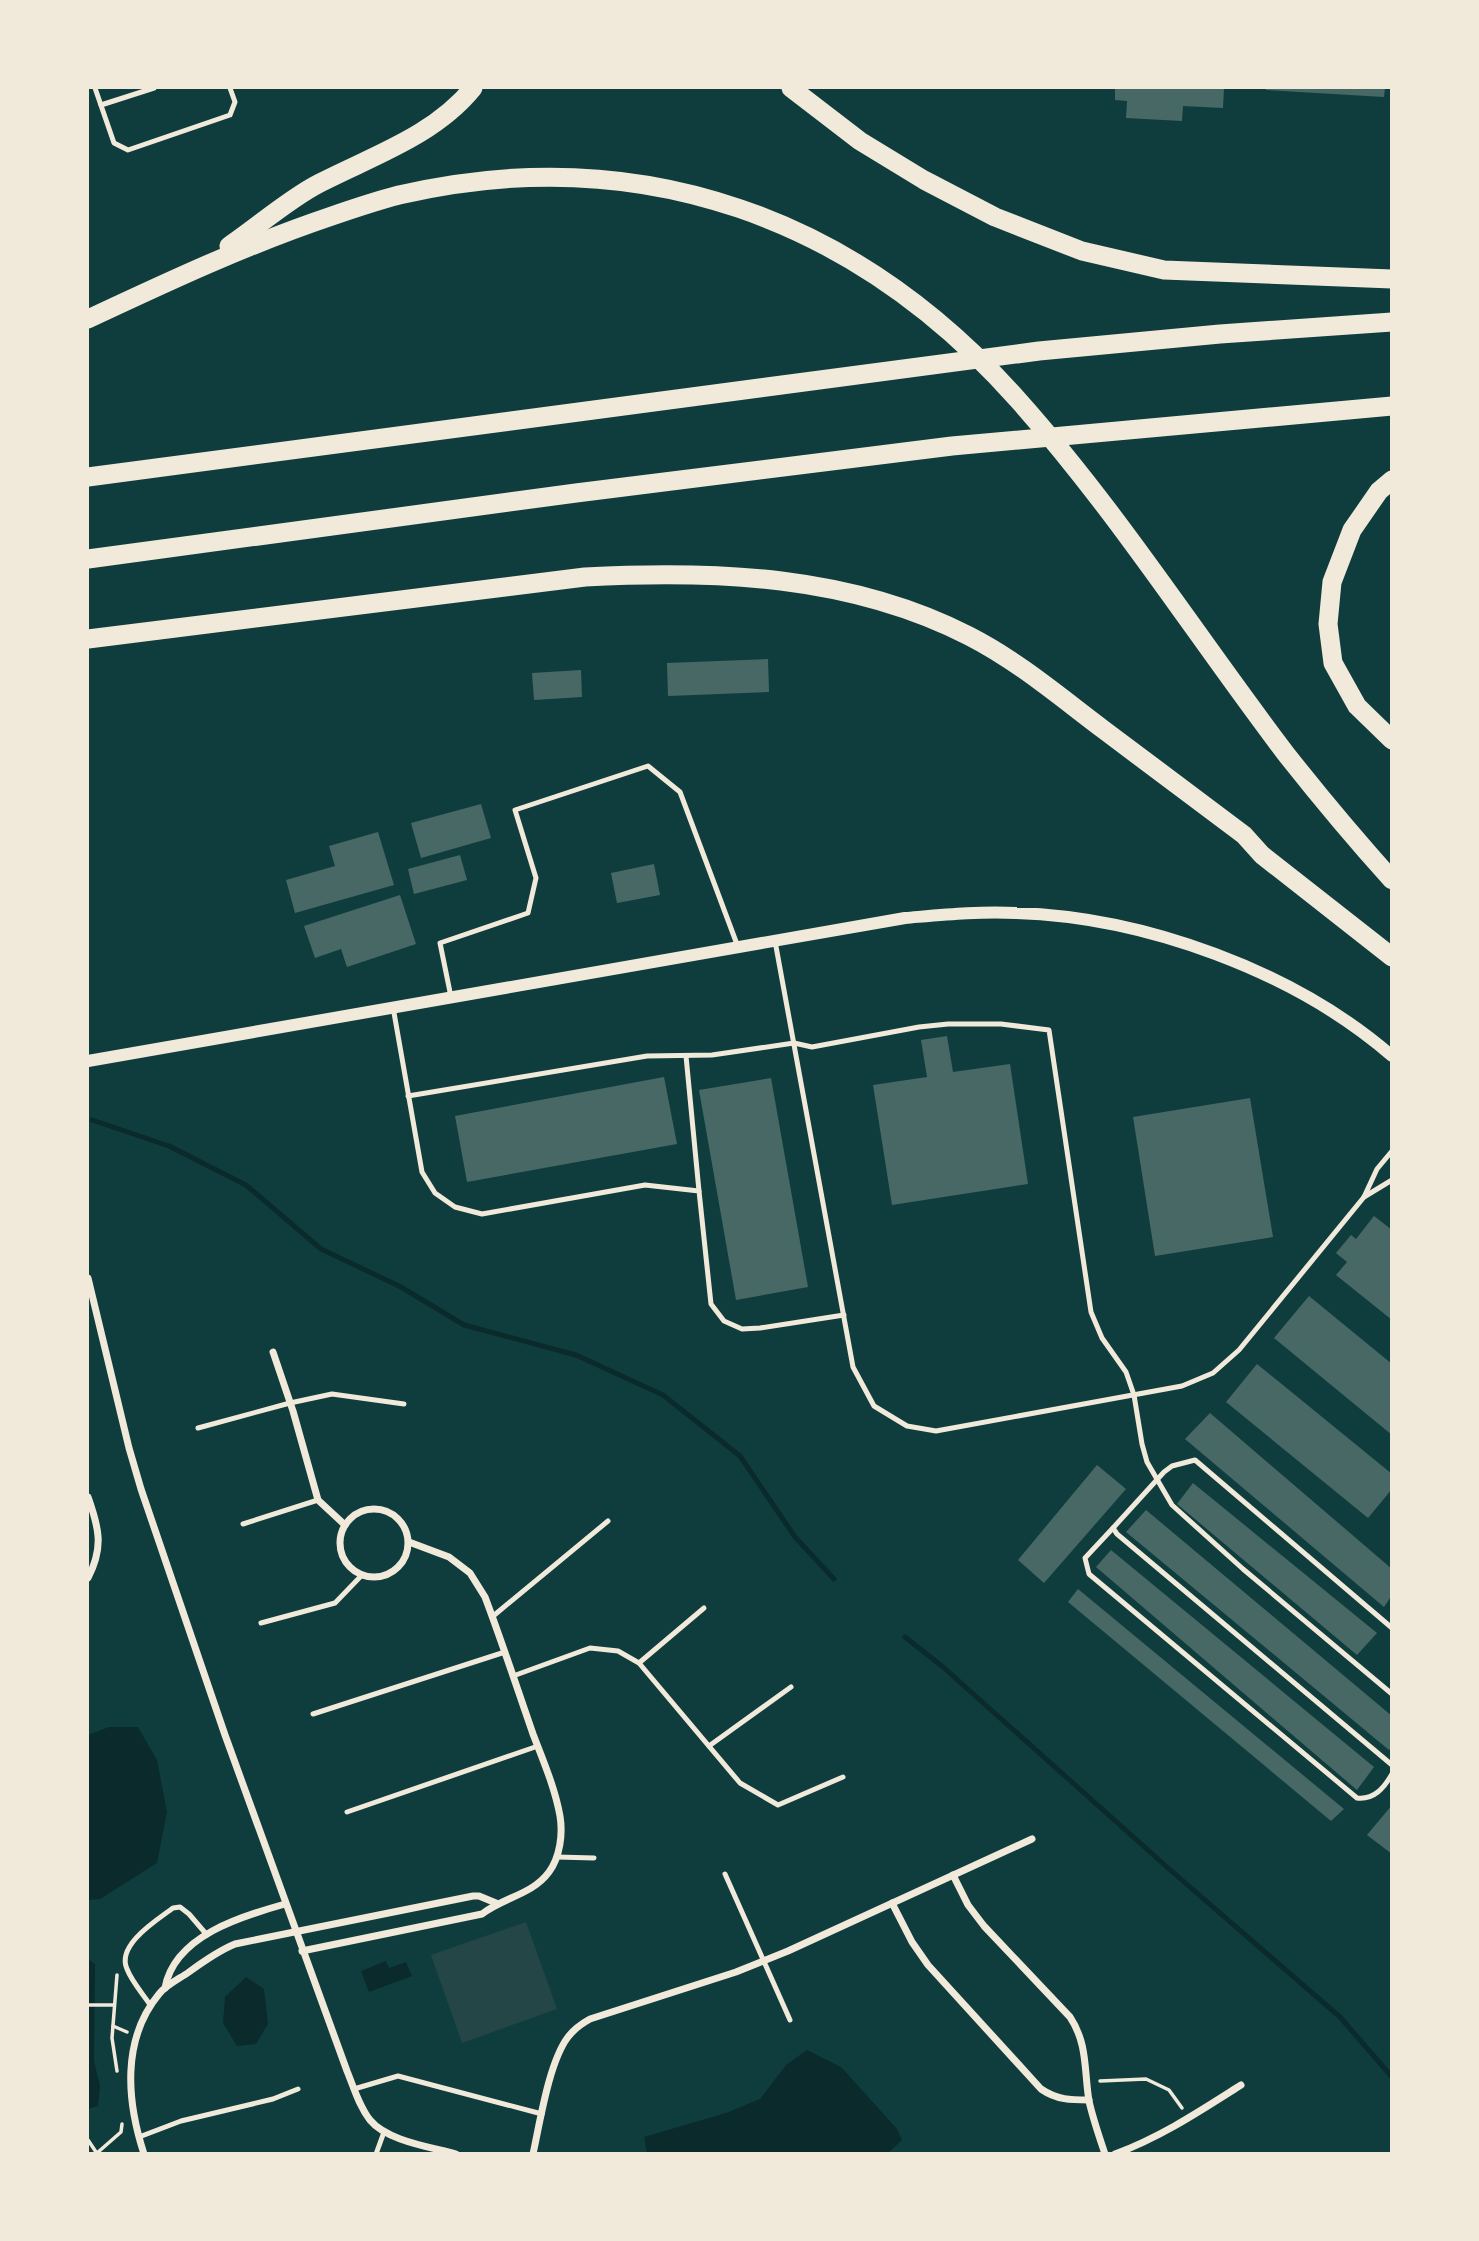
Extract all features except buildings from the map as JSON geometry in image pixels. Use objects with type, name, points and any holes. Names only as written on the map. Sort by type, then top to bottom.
[{"type":"highway","points":[[203,265],[315,186],[383,153],[438,122],[473,88]]},
{"type":"highway","points":[[791,88],[860,141],[924,180],[995,217],[1082,251],[1164,270],[1391,279]]},
{"type":"highway","points":[[88,319],[203,265],[291,230],[395,196],[436,187],[523,177],[608,180],[706,197],[782,224],[873,272],[941,323],[1021,403],[1084,479],[1284,751],[1336,817],[1391,880]]},
{"type":"highway","points":[[88,478],[1039,351],[1391,322]]},
{"type":"highway","points":[[88,559],[952,446],[1391,406]]},
{"type":"highway","points":[[1391,480],[1379,491],[1352,530],[1332,582],[1328,625],[1333,663],[1357,706],[1391,740]]},
{"type":"highway","points":[[88,639],[585,577],[655,573],[739,575],[809,584],[851,593],[891,605],[970,636],[1027,671],[1244,835],[1262,855],[1391,957]]},
{"type":"street","points":[[88,1060],[905,918],[946,914],[1070,917],[1138,929],[1191,945],[1255,971],[1292,990],[1364,1032],[1391,1056]]},
{"type":"street","points":[[88,1278],[141,1489],[285,1904],[354,2089],[372,2123],[384,2132],[456,2154]]},
{"type":"street","points":[[273,1352],[318,1500],[345,1525]]},
{"type":"street","points":[[88,1497],[100,1542],[96,1563],[88,1578]]},
{"type":"street","points":[[372,1508],[385,1510],[395,1516],[403,1525],[409,1542],[402,1564],[394,1572],[372,1578],[362,1575],[347,1564],[341,1553],[340,1542],[345,1525],[351,1518],[372,1508]]},
{"type":"street","points":[[302,1951],[482,1914],[496,1903],[517,1896],[541,1881],[551,1870],[557,1857],[560,1815],[485,1597],[470,1573],[449,1557],[409,1542]]},
{"type":"street","points":[[533,2154],[561,2048],[578,2026],[590,2019],[763,1961],[1032,1839]]},
{"type":"street","points":[[953,1875],[968,1905],[984,1926],[1078,2028],[1083,2041],[1089,2101],[1105,2154]]},
{"type":"street","points":[[144,2154],[130,2099],[130,2072],[139,2031],[150,2006],[165,1988],[211,1956],[235,1944],[473,1896],[496,1903]]},
{"type":"street","points":[[892,1903],[912,1942],[928,1965],[1041,2089],[1053,2097],[1089,2101]]},
{"type":"street","points":[[165,1988],[168,1973],[176,1960],[207,1936],[223,1926],[285,1904]]},
{"type":"street","points":[[1115,2154],[1144,2143],[1241,2085]]},
{"type":"lane","points":[[95,88],[114,143],[128,150],[230,115],[235,102],[230,88]]},
{"type":"lane","points":[[101,105],[154,88]]},
{"type":"lane","points":[[451,997],[440,943],[528,913],[536,878],[515,810],[648,766],[680,792],[738,947]]},
{"type":"lane","points":[[775,941],[853,1367],[874,1406],[907,1426],[936,1431],[1182,1386],[1213,1373],[1239,1350],[1364,1197],[1377,1169],[1391,1151]]},
{"type":"lane","points":[[393,1007],[422,1172],[435,1193],[455,1207],[482,1214],[645,1185],[699,1191]]},
{"type":"lane","points":[[408,1096],[647,1056],[712,1055],[794,1043],[812,1046],[948,1024],[1001,1024],[1049,1030],[1091,1311],[1102,1338],[1126,1372],[1134,1395],[1147,1462],[1172,1505],[1242,1569],[1391,1694]]},
{"type":"lane","points":[[686,1056],[711,1304],[723,1321],[742,1329],[844,1315]]},
{"type":"lane","points":[[1364,1197],[1391,1180]]},
{"type":"lane","points":[[198,1428],[332,1394],[404,1404]]},
{"type":"lane","points":[[1391,1628],[1195,1460],[1172,1466],[1085,1559],[1089,1574],[1357,1798],[1366,1799],[1375,1795],[1391,1774]]},
{"type":"lane","points":[[243,1524],[318,1500]]},
{"type":"lane","points":[[492,1617],[608,1521]]},
{"type":"lane","points":[[1114,1528],[1116,1534],[1391,1765]]},
{"type":"lane","points":[[261,1623],[335,1602],[362,1575]]},
{"type":"lane","points":[[639,1663],[704,1608]]},
{"type":"lane","points":[[513,1676],[590,1648],[618,1651],[639,1663],[740,1783],[778,1805],[843,1777]]},
{"type":"lane","points":[[313,1714],[505,1652]]},
{"type":"lane","points":[[709,1746],[791,1687]]},
{"type":"lane","points":[[347,1811],[538,1746]]},
{"type":"lane","points":[[557,1857],[594,1858]]},
{"type":"lane","points":[[725,1874],[790,2020]]},
{"type":"lane","points":[[150,2006],[126,1968],[127,1952],[139,1934],[173,1908],[180,1907],[207,1936]]},
{"type":"lane","points":[[354,2089],[398,2076],[542,2114]]},
{"type":"lane","points":[[139,2137],[181,2121],[273,2099],[298,2089]]},
{"type":"lane","points":[[376,2154],[384,2132]]},
{"type":"path","points":[[117,1973],[112,2038],[117,2073]]},
{"type":"path","points":[[88,2006],[114,2005]]},
{"type":"path","points":[[113,2026],[128,2032]]},
{"type":"path","points":[[1087,2082],[1121,2078],[1146,2079],[1169,2090],[1189,2118]]},
{"type":"path","points":[[88,2140],[97,2153],[121,2132],[122,2118]]},
{"type":"shaded area","points":[[109,1727],[138,1727],[157,1760],[167,1812],[157,1863],[100,1899],[88,1900],[88,1735]]},
{"type":"shaded area","points":[[526,1922],[557,2009],[462,2043],[431,1955]]},
{"type":"shaded area","points":[[88,1959],[95,1964],[94,2061],[100,2086],[98,2106],[88,2109]]},
{"type":"shaded area","points":[[386,1961],[389,1968],[406,1962],[412,1976],[369,1992],[361,1971]]},
{"type":"shaded area","points":[[246,1977],[264,1989],[268,2024],[256,2044],[237,2046],[223,2023],[225,1997]]},
{"type":"shaded area","points":[[807,2050],[841,2067],[897,2129],[902,2140],[888,2153],[647,2153],[644,2137],[726,2113],[760,2099],[786,2065]]},
{"type":"waterway","points":[[92,1120],[169,1146],[246,1185],[321,1249],[401,1287],[464,1325],[576,1355],[663,1395],[740,1456],[795,1537],[834,1579]]},
{"type":"waterway","points":[[905,1637],[943,1667],[1340,2017],[1392,2077]]}]
